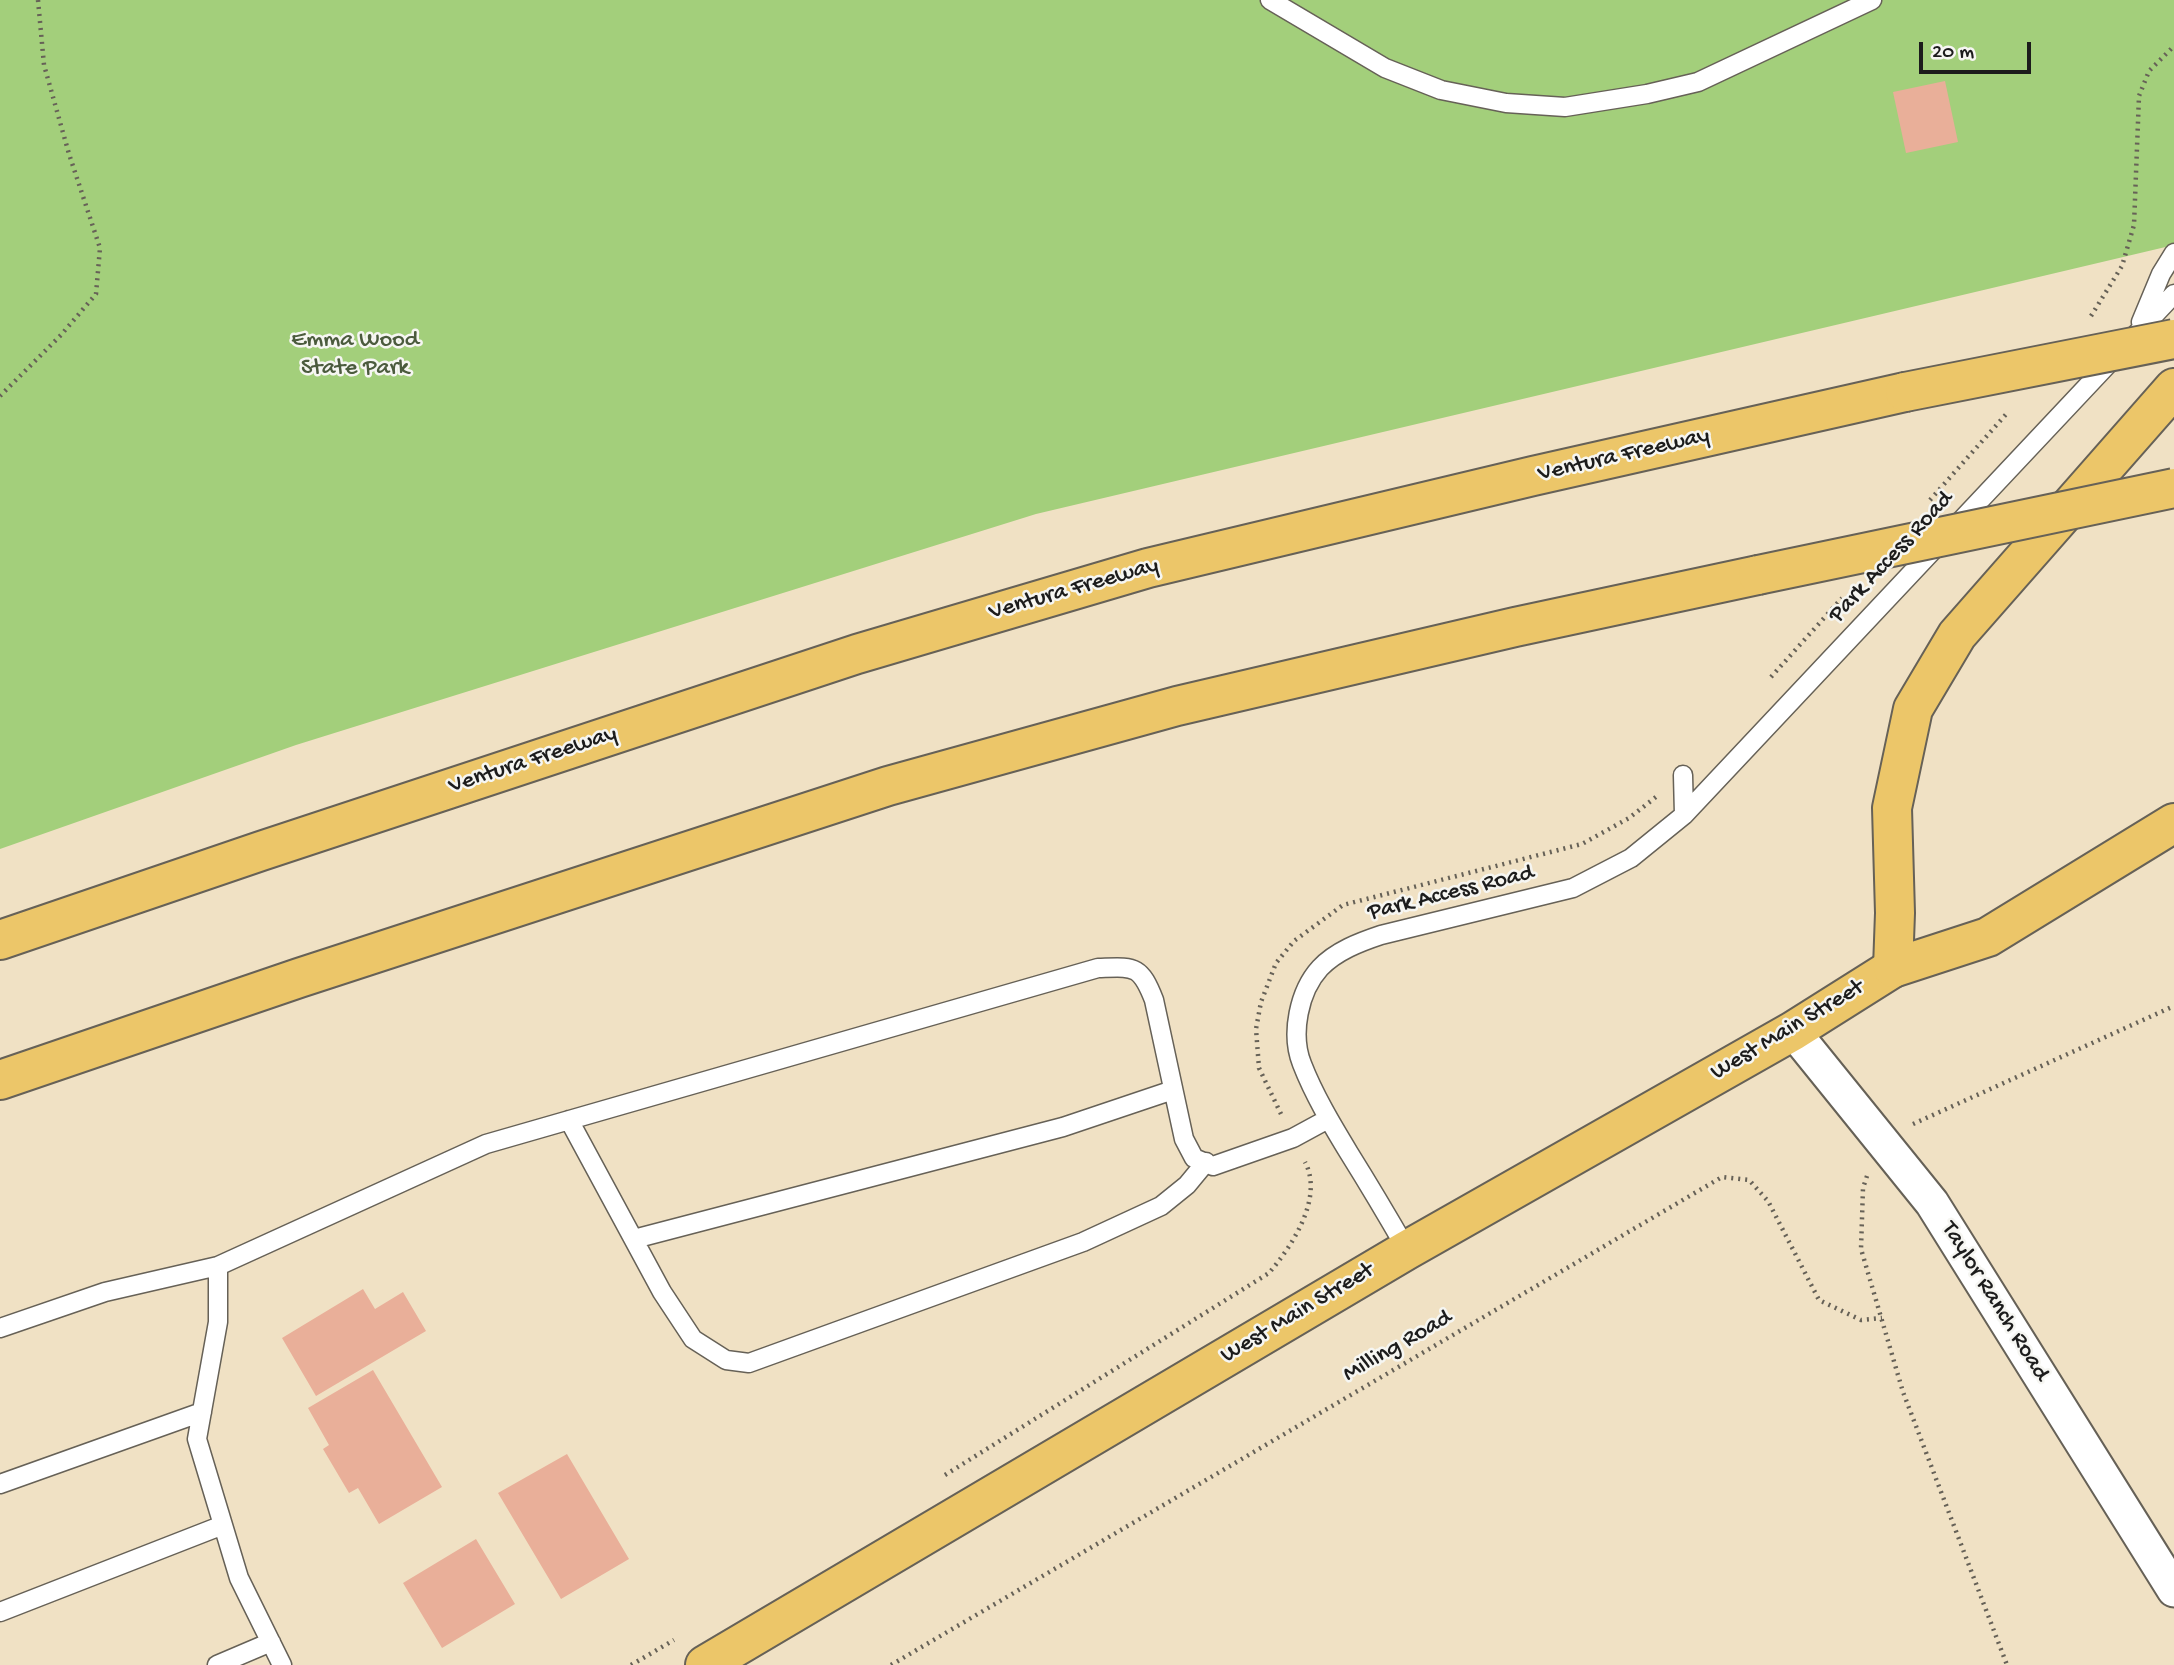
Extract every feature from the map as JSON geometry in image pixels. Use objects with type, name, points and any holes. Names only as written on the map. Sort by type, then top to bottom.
[{"type":"main road","name":"Ventura Freeway","points":[[0,940],[857,654],[1148,568],[1546,473],[1905,392],[2174,338]]},
{"type":"main road","points":[[1892,968],[1895,913],[1892,808],[1913,709],[1957,635],[2174,388]]},
{"type":"main road","points":[[0,1080],[299,978],[888,786],[1177,706],[1758,575],[2174,488]]},
{"type":"main road","name":"West Main Street","points":[[705,1665],[1407,1250],[1793,1031],[1892,968],[1988,937],[2174,823]]},
{"type":"street","name":"Taylor Ranch Road","points":[[1793,1031],[1932,1203],[2174,1590]]},
{"type":"lane","points":[[1270,0],[1385,68],[1441,90],[1506,103],[1565,107],[1647,94],[1698,82],[1872,0]]},
{"type":"lane","name":"Park Access Road","points":[[2135,335],[2161,274],[2174,253]]},
{"type":"lane","name":"Park Access Road","points":[[1407,1250],[1328,1119],[1301,1062],[1297,1042],[1298,1020],[1311,981],[1320,968],[1357,943],[1573,888],[1631,858],[1684,815],[2174,294]]},
{"type":"lane","points":[[1683,775],[1684,815]]},
{"type":"lane","points":[[0,1328],[105,1292],[218,1266],[486,1144],[1098,968],[1129,967],[1146,978],[1154,1000],[1184,1139],[1195,1158],[1213,1166],[1293,1138],[1328,1119]]},
{"type":"lane","points":[[634,1239],[1063,1127],[1173,1090]]},
{"type":"lane","points":[[569,1120],[662,1292],[693,1339],[726,1360],[749,1363],[1083,1242],[1161,1206],[1187,1185],[1206,1162]]},
{"type":"lane","points":[[218,1266],[218,1322],[197,1439],[239,1578],[282,1665]]},
{"type":"lane","points":[[0,1484],[202,1412]]},
{"type":"lane","points":[[0,1612],[223,1525]]},
{"type":"lane","points":[[217,1665],[271,1643]]},
{"type":"path","points":[[0,396],[61,335],[96,294],[100,248],[69,154],[44,65],[38,0]]},
{"type":"path","points":[[2086,325],[2122,266],[2134,225],[2139,96],[2148,71],[2174,46]]},
{"type":"path","points":[[1921,509],[2013,407]]},
{"type":"path","points":[[1766,683],[1848,591]]},
{"type":"path","name":"Milling Road","points":[[891,1665],[1722,1177],[1749,1180],[1768,1201],[1819,1300],[1861,1320],[1882,1318]]},
{"type":"green space","name":"Emma Wood State Park","points":[[0,0],[2174,0],[2174,245],[1036,514],[296,745],[0,849]]},
{"type":"building","points":[[1945,81],[1958,142],[1906,153],[1893,92]]},
{"type":"building","points":[[363,1289],[375,1309],[403,1292],[426,1331],[316,1396],[282,1338]]},
{"type":"building","points":[[373,1370],[442,1487],[379,1524],[358,1488],[349,1493],[323,1449],[329,1445],[308,1408]]},
{"type":"building","points":[[567,1454],[629,1559],[561,1599],[498,1493]]},
{"type":"building","points":[[476,1539],[515,1604],[442,1648],[403,1583]]}]
